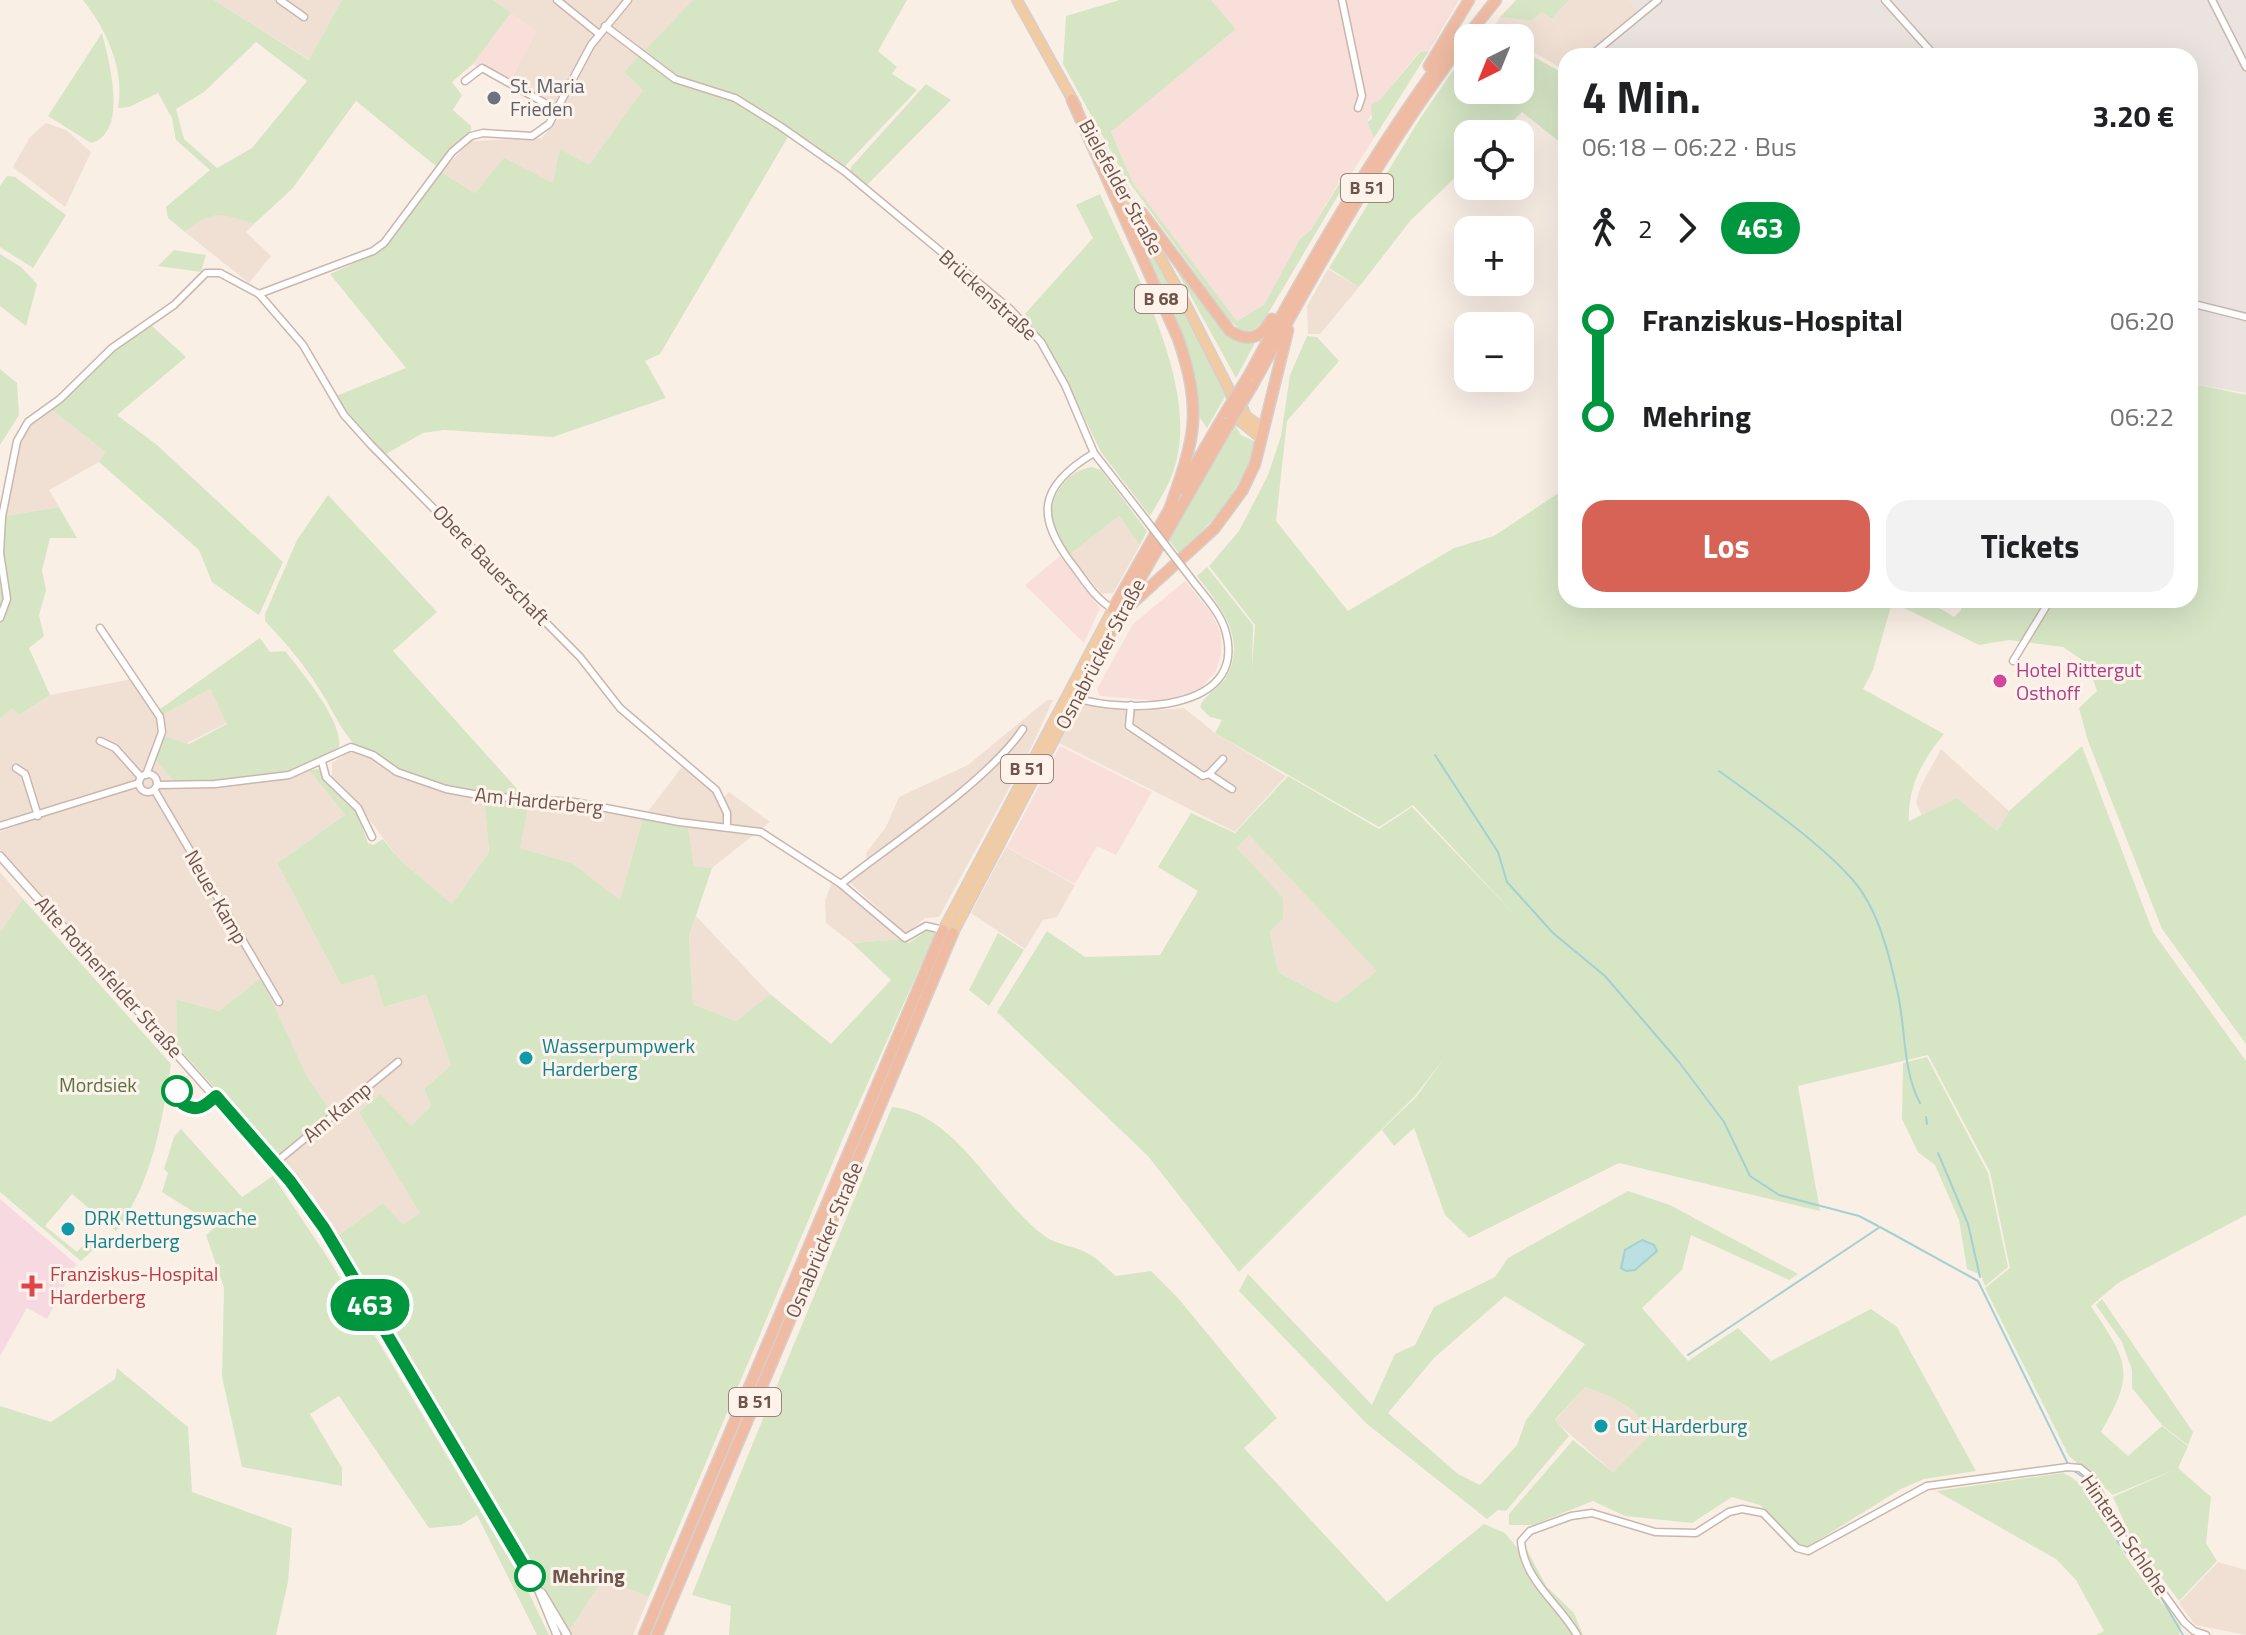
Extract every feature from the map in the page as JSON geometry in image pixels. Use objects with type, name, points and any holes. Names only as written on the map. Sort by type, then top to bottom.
[{"type":"highway","points":[[1391,130],[1469,0]]},
{"type":"highway","name":"Osnabrücker Straße","points":[[1250,381],[1289,301],[1391,130],[1486,0]]},
{"type":"highway","name":"Osnabrücker Straße","points":[[1113,609],[1170,508],[1398,137],[1496,0]]},
{"type":"highway","name":"B 68","points":[[1072,100],[1178,338],[1192,379],[1193,435],[1170,508]]},
{"type":"highway","name":"B 68","points":[[1142,213],[1230,331],[1238,336],[1249,339],[1259,336],[1289,301]]},
{"type":"highway","points":[[1106,639],[1145,590],[1228,513],[1255,464],[1292,314]]},
{"type":"highway","name":"Osnabrücker Straße","points":[[1076,698],[1228,417]]},
{"type":"highway","name":"Osnabrücker Straße","points":[[644,1635],[948,931]]},
{"type":"highway","name":"Osnabrücker Straße","points":[[657,1635],[948,931]]},
{"type":"main road","name":"Bielefelder Straße","points":[[1017,0],[1181,295],[1229,389],[1240,421],[1262,434]]},
{"type":"main road","name":"Bielefelder Straße","points":[[1072,100],[1142,213],[1233,385],[1246,416],[1262,434]]},
{"type":"main road","name":"Osnabrücker Straße","points":[[948,931],[1113,609]]},
{"type":"main road","name":"Osnabrücker Straße","points":[[948,931],[1076,698]]},
{"type":"street","points":[[280,0],[304,17]]},
{"type":"street","points":[[557,0],[599,34]]},
{"type":"street","points":[[259,294],[373,251],[384,243],[452,152],[471,136],[539,134],[559,111],[599,34],[628,0]]},
{"type":"street","points":[[1342,0],[1362,96],[1358,108]]},
{"type":"street","points":[[1600,48],[1658,0]]},
{"type":"street","points":[[1885,0],[1928,48]]},
{"type":"street","points":[[2212,0],[2246,67]]},
{"type":"street","name":"Brückenstraße","points":[[605,26],[675,79],[735,98],[844,171],[1010,309],[1041,342],[1065,385],[1094,453],[1217,611],[1227,634],[1227,656],[1220,674],[1205,692],[1186,702],[1131,705],[1076,698]]},
{"type":"street","points":[[465,81],[482,68],[559,111]]},
{"type":"street","name":"Obere Bauerschaft","points":[[0,618],[7,599],[0,553],[2,517],[14,449],[28,422],[60,399],[112,348],[174,305],[206,273],[220,273],[259,294],[303,345],[344,415],[371,445],[580,657],[620,708],[716,790],[727,813],[727,827]]},
{"type":"street","points":[[2198,305],[2246,317]]},
{"type":"street","points":[[1094,453],[1054,485],[1045,508],[1046,521],[1068,560],[1099,598],[1113,609]]},
{"type":"street","points":[[2013,661],[2045,608]]},
{"type":"street","points":[[0,826],[38,816],[142,778],[162,732],[160,717],[100,628]]},
{"type":"street","points":[[1131,705],[1129,726],[1203,776],[1223,759]]},
{"type":"street","points":[[841,884],[938,810],[1013,744],[1023,729]]},
{"type":"street","points":[[100,741],[125,757],[142,778],[156,788]]},
{"type":"street","name":"Am Harderberg","points":[[156,788],[289,775],[351,747],[373,755],[397,772],[446,789],[484,796],[574,802],[679,822],[761,832],[841,884],[905,938],[926,926],[948,931]]},
{"type":"street","points":[[322,762],[326,777],[358,808],[372,837]]},
{"type":"street","points":[[16,768],[25,774],[38,816]]},
{"type":"street","points":[[1209,774],[1232,789]]},
{"type":"street","points":[[142,778],[156,788]]},
{"type":"street","name":"Neuer Kamp","points":[[156,788],[279,1002]]},
{"type":"street","name":"Alte Rothenfelder Straße","points":[[0,856],[275,1163],[324,1228],[539,1591]]},
{"type":"street","name":"Am Kamp","points":[[275,1163],[398,1062]]},
{"type":"street","name":"Hinterm Schlohe","points":[[1577,1635],[1566,1615],[1543,1595],[1525,1559],[1521,1541],[1530,1531],[1571,1516],[1592,1513],[1655,1532],[1696,1533],[1729,1512],[1742,1509],[1763,1513],[1797,1548],[1808,1551],[1927,1486],[2070,1467],[2080,1468],[2091,1477],[2123,1538],[2184,1622],[2194,1631],[2206,1635]]},
{"type":"street","points":[[539,1591],[557,1635]]},
{"type":"street","points":[[539,1591],[547,1595],[567,1635]]},
{"type":"shaded area","points":[[214,0],[342,0],[310,60]]},
{"type":"shaded area","points":[[493,0],[693,0],[625,73],[644,90],[589,166],[554,183],[475,193],[441,172],[471,141],[542,138],[565,111],[510,81],[536,32]]},
{"type":"shaded area","points":[[1211,0],[1459,0],[1429,51],[1419,52],[1380,100],[1367,122],[1374,138],[1346,182],[1341,179],[1311,230],[1300,240],[1264,305],[1237,321],[1133,183],[1111,132],[1236,29]]},
{"type":"shaded area","points":[[1569,0],[1628,0],[1642,15],[1599,48],[1558,48],[1558,66],[1534,52],[1534,24],[1496,24],[1500,17],[1531,21],[1542,11],[1552,19]]},
{"type":"shaded area","points":[[1628,0],[2246,0],[2246,393],[2198,384],[2198,48],[1598,48],[1641,14]]},
{"type":"shaded area","points":[[511,13],[536,32],[510,81],[473,64]]},
{"type":"shaded area","points":[[46,123],[66,130],[91,152],[65,207],[13,167],[30,137]]},
{"type":"shaded area","points":[[226,214],[254,224],[246,232],[271,256],[249,283],[185,232],[202,217]]},
{"type":"shaded area","points":[[1328,269],[1359,287],[1320,334],[1308,334],[1307,306]]},
{"type":"shaded area","points":[[51,409],[105,452],[99,462],[49,490],[59,507],[4,516],[19,442],[31,424]]},
{"type":"shaded area","points":[[1119,516],[1140,545],[1113,593],[1102,594],[1069,555]]},
{"type":"shaded area","points":[[1060,556],[1100,608],[1084,643],[1025,585]]},
{"type":"shaded area","points":[[1185,581],[1212,614],[1221,634],[1221,654],[1216,671],[1201,688],[1183,698],[1158,701],[1100,696],[1097,689],[1133,624]]},
{"type":"shaded area","points":[[137,678],[163,715],[210,689],[227,723],[155,759],[305,765],[345,815],[277,863],[341,985],[374,975],[385,1007],[426,995],[451,1065],[424,1089],[431,1106],[411,1126],[420,1213],[403,1226],[383,1203],[337,1236],[314,1197],[284,1162],[281,1154],[332,1113],[307,1076],[261,979],[219,1011],[176,999],[177,1046],[0,850],[0,832],[15,826],[13,818],[0,822],[0,719],[12,707],[19,715],[50,695]]},
{"type":"shaded area","points":[[1047,700],[1053,700],[1030,750],[939,917],[925,918],[906,934],[848,881],[867,861],[866,853],[886,827],[899,797],[968,765]]},
{"type":"shaded area","points":[[1081,703],[1144,711],[1184,708],[1215,733],[1286,776],[1235,832],[1059,743]]},
{"type":"shaded area","points":[[1060,746],[1152,792],[1116,855],[1097,846],[1075,884],[1007,847]]},
{"type":"shaded area","points":[[1941,749],[2009,811],[1997,831],[1957,798],[1922,816],[1916,802]]},
{"type":"shaded area","points":[[352,750],[484,796],[489,852],[452,904],[399,859],[360,807],[332,780],[332,763]]},
{"type":"shaded area","points":[[685,763],[723,799],[729,792],[770,822],[712,868],[694,866],[643,818]]},
{"type":"shaded area","points":[[529,802],[643,818],[620,901],[572,863],[519,848]]},
{"type":"shaded area","points":[[1249,835],[1378,971],[1336,1003],[1278,972],[1270,932],[1237,848]]},
{"type":"shaded area","points":[[1006,847],[1075,885],[1057,917],[1043,920],[1025,949],[971,913]]},
{"type":"shaded area","points":[[0,872],[23,899],[0,932]]},
{"type":"shaded area","points":[[832,882],[902,939],[852,943],[826,923],[825,901]]},
{"type":"shaded area","points":[[696,916],[770,994],[736,1021],[693,1004],[689,936]]},
{"type":"shaded area","name":"Franziskus-Hospital Harderberg","points":[[0,1199],[76,1264],[47,1319],[27,1308],[0,1356]]},
{"type":"shaded area","points":[[1585,1387],[1616,1397],[1645,1422],[1649,1436],[1613,1472],[1555,1421]]},
{"type":"shaded area","points":[[2218,1562],[2246,1570],[2246,1635],[2195,1625],[2179,1603]]},
{"type":"shaded area","points":[[603,1579],[649,1597],[633,1635],[571,1635],[569,1631]]},
{"type":"green space","points":[[83,0],[214,0],[309,60],[342,0],[493,0],[511,13],[473,64],[452,82],[462,95],[453,110],[471,126],[471,130],[437,167],[356,101],[292,189],[254,224],[218,215],[202,220],[185,232],[168,218],[166,207],[210,170],[176,140],[172,118],[158,93],[129,107],[118,108],[116,64],[106,37]],"holes":[[[256,42],[307,81],[252,148],[217,168],[184,139],[176,109],[204,92]]]},
{"type":"green space","points":[[693,0],[907,0],[878,51],[897,67],[892,74],[917,90],[845,166],[769,115],[766,121],[788,137],[660,354],[645,361],[666,398],[553,437],[444,430],[423,433],[386,454],[351,419],[336,396],[406,368],[330,274],[381,251],[441,172],[475,193],[504,158],[553,183],[560,149],[589,165],[643,90],[624,72]]},
{"type":"green space","points":[[1120,0],[1211,0],[1236,29],[1111,132],[1133,183],[1237,321],[1264,305],[1300,239],[1311,230],[1342,179],[1346,182],[1263,322],[1251,332],[1240,330],[1228,318],[1124,175],[1063,64],[1066,16]]},
{"type":"green space","points":[[1516,0],[1569,0],[1552,19],[1542,12],[1531,21],[1500,17]]},
{"type":"green space","points":[[102,33],[111,76],[113,110],[110,125],[103,136],[91,143],[48,116]]},
{"type":"green space","points":[[1429,51],[1374,138],[1367,122],[1372,119],[1371,104],[1380,100],[1420,52]]},
{"type":"green space","points":[[1534,57],[1558,70],[1558,141],[1522,112],[1514,120],[1454,120],[1454,179],[1410,221],[1359,287],[1329,268],[1421,117],[1454,69],[1454,104],[1534,104]]},
{"type":"green space","points":[[926,84],[951,100],[866,186],[850,173],[851,167]]},
{"type":"green space","points":[[7,176],[15,177],[66,215],[33,268],[0,247],[0,186]]},
{"type":"green space","points":[[1100,194],[1160,331],[1172,368],[1179,405],[1180,440],[1173,472],[1150,516],[1101,452],[1060,368],[1025,314],[1093,238],[1076,205]]},
{"type":"green space","points":[[1138,225],[1226,395],[1207,428],[1200,418],[1196,378],[1181,336],[1133,228]]},
{"type":"green space","points":[[174,250],[206,255],[201,272],[158,266]]},
{"type":"green space","points":[[1167,253],[1234,338],[1256,341],[1236,378]]},
{"type":"green space","points":[[0,254],[21,267],[37,284],[26,326],[0,306]]},
{"type":"green space","points":[[151,325],[186,357],[117,415],[157,445],[283,562],[259,615],[212,582],[199,550],[99,462],[105,452],[51,409],[116,347]]},
{"type":"green space","points":[[1307,336],[1317,337],[1339,361],[1287,421],[1276,521],[1348,611],[1454,548],[1494,536],[1558,493],[1558,608],[1890,608],[1873,670],[1863,689],[1944,734],[1918,774],[1911,797],[1909,821],[1957,798],[1997,831],[2009,811],[2082,746],[2153,932],[2246,1061],[2246,1215],[2118,1283],[2091,1306],[2113,1341],[2123,1368],[2119,1395],[2101,1432],[2128,1456],[2162,1426],[2188,1446],[2178,1468],[2211,1497],[2206,1543],[2217,1561],[2179,1601],[2130,1535],[2113,1497],[2176,1469],[2113,1495],[2069,1456],[1985,1288],[2010,1268],[1990,1172],[1928,1055],[1798,1086],[1820,1211],[1619,1163],[1469,1238],[1445,1215],[1414,1128],[1394,1146],[1382,1130],[1417,1096],[1445,1057],[1415,1096],[1239,1272],[1148,1156],[997,1012],[1047,931],[1085,957],[1160,955],[1198,891],[1158,867],[1191,813],[1235,833],[1288,776],[1379,829],[1412,807],[1515,915],[1413,805],[1379,827],[1215,733],[1222,720],[1210,717],[1200,707],[1225,679],[1234,651],[1229,624],[1197,576],[1207,567],[1253,625],[1252,668],[1255,625],[1209,566],[1239,531],[1268,475],[1281,436],[1290,375]],"holes":[[[1249,835],[1377,971],[1336,1003],[1278,972],[1270,932],[1283,918],[1283,898],[1237,848]]]},
{"type":"green space","points":[[0,369],[17,383],[19,415],[0,445]]},
{"type":"green space","points":[[2198,385],[2246,395],[2246,1044],[2162,929],[2088,741],[2079,708],[2097,691],[2088,664],[2063,647],[2009,640],[1979,645],[1904,608],[1939,608],[1954,617],[1961,608],[2198,608]]},
{"type":"green space","points":[[1235,425],[1241,435],[1256,442],[1243,475],[1226,503],[1179,553],[1168,539]]},
{"type":"green space","points":[[1092,467],[1101,470],[1147,531],[1140,545],[1119,516],[1069,555],[1052,519],[1053,502],[1070,477]]},
{"type":"green space","points":[[328,495],[437,612],[393,651],[529,802],[520,848],[572,863],[620,900],[643,818],[688,828],[694,866],[712,868],[689,936],[693,1004],[736,1021],[770,994],[831,1044],[891,980],[852,943],[902,939],[909,943],[929,929],[935,934],[844,1136],[649,1597],[603,1579],[569,1631],[337,1236],[383,1203],[403,1225],[420,1213],[359,1112],[380,1094],[411,1126],[431,1106],[424,1089],[451,1065],[426,995],[384,1007],[374,975],[341,985],[277,863],[345,815],[309,770],[319,769],[326,783],[357,813],[368,843],[373,845],[383,839],[399,859],[452,904],[489,852],[484,797],[417,780],[370,758],[347,735],[310,675],[265,621],[265,614],[297,540]]},
{"type":"green space","points":[[59,507],[77,538],[50,538],[42,570],[46,590],[39,615],[44,636],[29,648],[50,695],[19,715],[12,708],[0,719],[0,577],[3,574],[0,553],[4,516]]},
{"type":"green space","points":[[260,638],[270,652],[285,651],[310,684],[335,724],[339,747],[302,767],[260,778],[174,781],[155,759],[164,736],[189,744],[227,724],[210,689],[163,715],[160,709]]},
{"type":"green space","name":"Mordsiek","points":[[23,899],[171,1064],[154,1152],[139,1193],[116,1231],[72,1194],[45,1226],[77,1252],[94,1233],[105,1239],[81,1261],[0,1192],[0,932]]},
{"type":"green space","points":[[998,933],[1024,950],[989,1006],[969,990]]},
{"type":"green space","name":"Mordsiek","points":[[261,978],[307,1076],[332,1113],[281,1154],[272,1152],[177,1046],[176,999],[219,1011]]},
{"type":"green space","points":[[1927,1057],[1988,1173],[2008,1267],[1985,1286],[1981,1275],[1967,1269],[1959,1220],[1935,1165],[1918,1152],[1902,1119],[1903,1063]]},
{"type":"green space","points":[[892,1107],[915,1113],[936,1125],[975,1161],[1010,1203],[1046,1237],[1091,1255],[1116,1276],[1151,1271],[1178,1298],[1277,1418],[1244,1448],[1387,1602],[1484,1524],[1505,1533],[1519,1550],[1526,1548],[1546,1586],[1574,1613],[1583,1635],[729,1635],[731,1606],[692,1595]]},
{"type":"green space","points":[[181,1129],[242,1197],[273,1176],[328,1258],[526,1587],[549,1635],[537,1635],[477,1515],[461,1525],[429,1528],[339,1396],[310,1414],[342,1468],[342,1486],[242,1467],[222,1377],[224,1288],[206,1235],[216,1226],[162,1192],[168,1173],[164,1169],[174,1137]]},
{"type":"green space","points":[[1628,1191],[1670,1205],[1798,1274],[1789,1280],[1691,1235],[1682,1270],[1642,1308],[1688,1361],[1738,1328],[1771,1361],[1871,1309],[1897,1327],[1976,1471],[1924,1479],[1901,1489],[1804,1549],[1760,1505],[1732,1497],[1692,1523],[1625,1516],[1593,1501],[1533,1525],[1509,1525],[1509,1514],[1573,1440],[1613,1472],[1649,1436],[1639,1417],[1615,1399],[1585,1387],[1555,1420],[1569,1436],[1506,1511],[1498,1510],[1487,1519],[1367,1424],[1239,1291],[1248,1274],[1372,1405],[1395,1354],[1415,1345],[1434,1307],[1495,1277],[1508,1258]],"holes":[[[1505,1296],[1585,1344],[1526,1420],[1517,1445],[1480,1485],[1458,1474],[1388,1413],[1434,1358]]]},
{"type":"green space","points":[[2102,1299],[2193,1432],[2188,1445],[2162,1425],[2132,1388],[2132,1370],[2122,1342],[2096,1305]]},
{"type":"green space","points":[[117,1368],[188,1427],[192,1492],[292,1528],[288,1582],[276,1635],[0,1635],[0,1406],[51,1422],[115,1379]]},
{"type":"green space","points":[[2063,1473],[2091,1495],[2126,1557],[2181,1627],[2179,1635],[2096,1635],[2104,1631],[2076,1580],[2056,1559],[1936,1491]]},
{"type":"water","points":[[1642,1240],[1654,1245],[1657,1251],[1635,1270],[1621,1268],[1625,1250]]},
{"type":"waterway","points":[[1435,755],[1498,852],[1507,882],[1553,933],[1605,976],[1679,1062],[1724,1122],[1750,1176],[1779,1195],[1859,1216],[1878,1226]]},
{"type":"waterway","points":[[1719,771],[1822,850],[1851,878],[1868,902],[1890,961],[1900,1004],[1910,1076],[1920,1103]]},
{"type":"waterway","points":[[1926,1117],[1927,1124]]},
{"type":"waterway","points":[[1938,1153],[1968,1224],[1980,1277]]},
{"type":"waterway","points":[[1688,1355],[1880,1227],[1978,1281],[2068,1464]]},
{"type":"waterway","points":[[2071,1469],[2086,1479],[2119,1544],[2162,1599],[2183,1635]]},
{"type":"bus line","name":"463","points":[[177,1091],[183,1104],[194,1108],[202,1108],[216,1096],[290,1181],[324,1228],[530,1576]]},
{"type":"place","name":"St. Maria Frieden","points":[[494,98]]},
{"type":"place","name":"Hotel Rittergut Osthoff","points":[[2000,681]]},
{"type":"place","name":"Wasserpumpwerk Harderberg","points":[[526,1058]]},
{"type":"place","name":"DRK Rettungswache Harderberg","points":[[68,1229]]},
{"type":"place","name":"Franziskus-Hospital Harderberg","points":[[32,1286]]},
{"type":"place","name":"Gut Harderburg","points":[[1601,1426]]},
{"type":"place","name":"Mehring","points":[[530,1576]]}]
